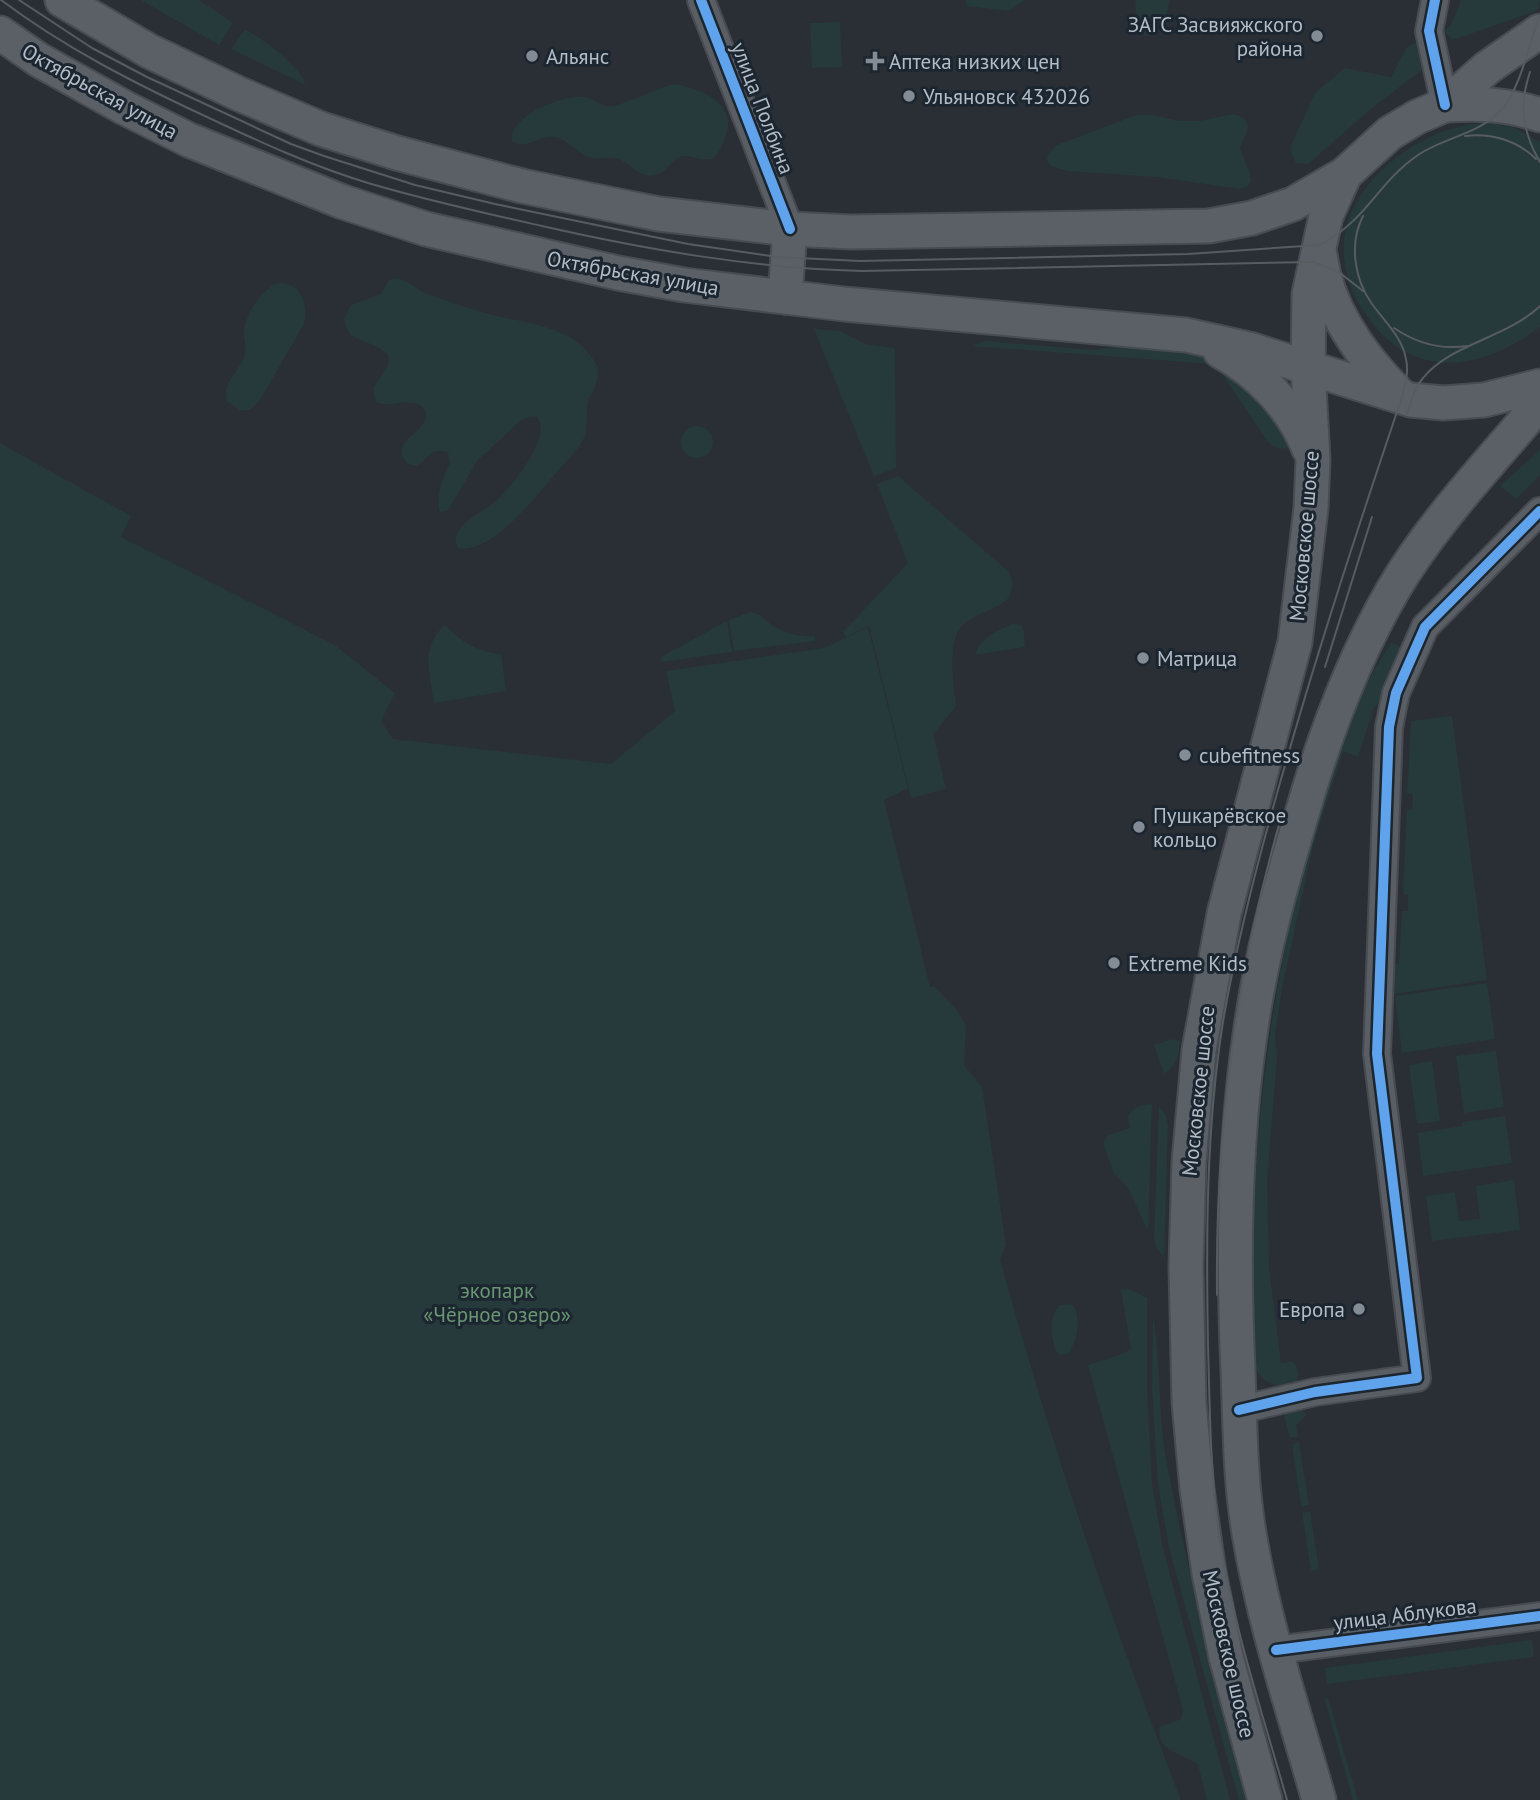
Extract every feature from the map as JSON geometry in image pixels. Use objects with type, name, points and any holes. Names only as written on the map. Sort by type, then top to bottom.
[{"type":"main road","points":[[62,0],[149,51],[237,93],[360,142],[522,186],[659,214],[790,229],[851,232],[1209,226],[1252,218],[1293,204],[1345,174]]},
{"type":"main road","name":"Московское шоссе","points":[[1265,1800],[1226,1657],[1209,1573],[1197,1489],[1189,1403],[1185,1292],[1189,1162],[1199,1050],[1224,914],[1295,642],[1311,508],[1313,460],[1308,368],[1309,294],[1326,216],[1345,174],[1390,133],[1445,105],[1487,68],[1540,31]]},
{"type":"main road","name":"Октябрьская улица","points":[[0,33],[50,66],[189,140],[343,202],[426,229],[618,273],[785,298],[1186,335],[1249,349],[1402,397],[1443,403],[1484,400],[1540,386]]},
{"type":"main road","points":[[1445,105],[1481,102],[1517,107],[1540,114]]},
{"type":"main road","name":"улица Полбина","points":[[785,298],[790,229]]},
{"type":"main road","points":[[1319,245],[1328,286],[1350,334],[1366,359],[1402,397]]},
{"type":"main road","points":[[1186,335],[1233,358],[1267,386],[1294,420],[1313,460]]},
{"type":"main road","points":[[1319,1800],[1262,1597],[1249,1532],[1241,1455],[1235,1318],[1236,1236],[1240,1147],[1250,1035],[1271,928],[1310,786],[1361,650],[1421,546],[1540,403]]},
{"type":"main road","name":"улица Аблукова","points":[[1226,1657],[1276,1650]]},
{"type":"street","name":"улица Полбина","points":[[701,0],[790,229]]},
{"type":"street","points":[[1435,0],[1429,31],[1437,58],[1445,105]]},
{"type":"street","points":[[1239,1410],[1315,1392],[1417,1378],[1377,1055],[1389,727],[1396,693],[1425,627],[1540,511]]},
{"type":"street","name":"улица Аблукова","points":[[1276,1650],[1540,1616]]},
{"type":"green space","points":[[141,0],[199,0],[233,23],[219,45]]},
{"type":"green space","points":[[965,0],[1025,0],[1009,11],[967,6]]},
{"type":"green space","points":[[1135,0],[1170,0],[1166,16],[1154,35],[1145,36],[1137,22]]},
{"type":"green space","points":[[1461,0],[1540,0],[1538,10],[1451,39],[1443,30],[1450,27]]},
{"type":"green space","points":[[840,22],[842,67],[812,68],[810,23]]},
{"type":"green space","points":[[245,29],[285,58],[305,81],[304,84],[231,49]]},
{"type":"green space","points":[[1419,44],[1427,64],[1423,69],[1372,108],[1308,164],[1296,163],[1291,153],[1292,144],[1315,93],[1345,68],[1391,77],[1407,47]]},
{"type":"green space","points":[[676,84],[708,95],[724,109],[728,128],[720,149],[711,159],[680,157],[662,172],[652,176],[637,171],[619,159],[587,156],[554,137],[528,144],[512,141],[519,123],[539,108],[551,103],[584,97],[606,106],[616,105]]},
{"type":"green space","points":[[1234,114],[1248,124],[1240,149],[1251,181],[1247,187],[1240,189],[1156,177],[1067,171],[1051,166],[1047,160],[1048,154],[1057,145],[1136,115],[1199,121]]},
{"type":"green space","points":[[1489,123],[1513,127],[1540,142],[1540,327],[1494,353],[1470,360],[1447,363],[1424,359],[1402,350],[1382,335],[1364,312],[1352,290],[1345,268],[1347,226],[1354,206],[1366,188],[1400,155],[1442,132]]},
{"type":"green space","points":[[395,278],[428,294],[461,305],[563,334],[587,351],[598,368],[597,382],[588,404],[585,435],[577,449],[512,522],[485,542],[471,548],[458,548],[457,533],[511,485],[535,448],[541,425],[537,417],[518,423],[477,461],[448,510],[440,512],[439,494],[450,463],[448,453],[434,452],[416,466],[405,460],[403,445],[422,425],[425,410],[415,403],[376,402],[373,389],[389,358],[382,349],[351,335],[344,319],[351,305],[381,294],[389,280]]},
{"type":"green space","points":[[278,283],[292,286],[302,296],[304,324],[260,400],[250,410],[240,410],[227,401],[226,394],[245,354],[246,323],[261,296]]},
{"type":"green space","points":[[814,329],[840,331],[865,344],[895,348],[896,468],[874,476]]},
{"type":"green space","points":[[984,341],[1095,350],[1139,343],[1213,356],[1262,388],[1291,448],[1279,449],[1269,443],[1218,368],[1212,364],[971,346]]},
{"type":"green space","points":[[697,426],[709,430],[713,442],[709,454],[697,458],[685,454],[681,442],[685,430]]},
{"type":"green space","name":"экопарк «Чёрное озеро»","points":[[0,443],[131,516],[121,537],[335,645],[395,693],[381,721],[393,739],[611,764],[675,711],[666,671],[824,648],[868,627],[908,788],[884,800],[930,987],[934,986],[957,1010],[966,1026],[964,1065],[982,1087],[1006,1244],[1000,1259],[1083,1532],[1181,1800],[0,1800]]},
{"type":"green space","points":[[1540,450],[1540,475],[1516,499],[1500,486]]},
{"type":"green space","points":[[898,476],[1009,572],[1013,583],[1009,598],[966,622],[959,629],[952,661],[956,706],[933,734],[946,789],[911,798],[869,626],[846,637],[843,632],[908,563],[877,484]]},
{"type":"green space","points":[[750,612],[758,614],[784,632],[815,636],[816,641],[734,651],[729,620]]},
{"type":"green space","points":[[727,621],[732,652],[662,662],[661,657]]},
{"type":"green space","points":[[1013,623],[1021,625],[1024,631],[1025,647],[975,655],[985,639]]},
{"type":"green space","points":[[445,625],[470,645],[501,654],[506,691],[434,703],[429,652],[437,633]]},
{"type":"green space","points":[[1392,642],[1406,650],[1385,694],[1374,708],[1358,757],[1343,751],[1313,846],[1283,983],[1275,1035],[1277,1057],[1267,1182],[1269,1267],[1281,1363],[1292,1361],[1298,1376],[1295,1385],[1282,1386],[1261,1377],[1255,1365],[1253,1230],[1256,1163],[1271,1029],[1296,897],[1327,782],[1355,709],[1378,663]]},
{"type":"green space","points":[[1452,716],[1487,980],[1394,994],[1402,911],[1408,911],[1408,895],[1403,894],[1407,810],[1412,810],[1413,794],[1407,793],[1411,721]]},
{"type":"green space","points":[[1487,983],[1495,1039],[1402,1053],[1395,996]]},
{"type":"green space","points":[[1172,1039],[1180,1041],[1179,1051],[1174,1064],[1164,1074],[1154,1045]]},
{"type":"green space","points":[[1496,1051],[1504,1107],[1464,1113],[1456,1056]]},
{"type":"green space","points":[[1432,1061],[1440,1121],[1417,1124],[1409,1065]]},
{"type":"green space","points":[[1152,1104],[1148,1231],[1127,1186],[1114,1174],[1103,1143],[1108,1135],[1130,1128],[1128,1116],[1132,1110],[1141,1105]]},
{"type":"green space","points":[[1159,1106],[1166,1115],[1168,1126],[1164,1257],[1157,1249],[1154,1239]]},
{"type":"green space","points":[[1505,1116],[1512,1163],[1423,1176],[1418,1133],[1462,1126],[1462,1122]]},
{"type":"green space","points":[[1514,1180],[1520,1230],[1432,1241],[1426,1196],[1455,1192],[1459,1221],[1480,1219],[1476,1186]]},
{"type":"green space","points":[[1130,1289],[1147,1298],[1147,1388],[1152,1484],[1163,1548],[1230,1800],[1207,1800],[1198,1765],[1166,1747],[1159,1735],[1160,1727],[1181,1719],[1183,1710],[1088,1365],[1131,1349],[1121,1290]]},
{"type":"green space","points":[[1071,1304],[1077,1314],[1076,1336],[1068,1354],[1061,1355],[1056,1352],[1054,1346],[1052,1321],[1060,1305]]},
{"type":"green space","points":[[1153,1315],[1164,1445],[1175,1507],[1205,1633],[1251,1800],[1239,1800],[1169,1548],[1158,1484],[1152,1391]]},
{"type":"green space","points":[[1300,1408],[1307,1414],[1296,1425],[1298,1437],[1290,1438],[1285,1411]]},
{"type":"green space","points":[[1299,1442],[1309,1505],[1301,1507],[1292,1444]]},
{"type":"green space","points":[[1310,1511],[1319,1569],[1311,1571],[1302,1513]]},
{"type":"green space","points":[[1532,1640],[1534,1657],[1327,1684],[1325,1668]]},
{"type":"green space","points":[[1324,1697],[1329,1701],[1358,1800],[1353,1800]]},
{"type":"tram line","points":[[1,0],[50,34],[127,78],[306,161],[411,195],[582,235],[741,262],[861,271],[1314,262],[1340,273],[1363,291]]},
{"type":"tram line","points":[[19,0],[92,48],[147,77],[291,144],[415,185],[688,244],[778,257],[860,261],[1188,254],[1319,245],[1349,225],[1392,178],[1418,155],[1483,125],[1502,109],[1519,77],[1540,15]]},
{"type":"tram line","points":[[1530,72],[1524,95],[1524,118],[1529,140],[1540,162]]},
{"type":"tram line","points":[[1465,136],[1503,139],[1521,147],[1536,159]]},
{"type":"tram line","points":[[1287,1800],[1241,1639],[1226,1574],[1214,1493],[1208,1346],[1207,1224],[1210,1143],[1223,1022],[1259,859],[1313,670],[1406,378],[1407,364],[1401,344],[1361,284],[1355,249],[1363,216]]},
{"type":"tram line","points":[[1407,414],[1417,386],[1434,366],[1512,326],[1540,306]]},
{"type":"tram line","points":[[1394,328],[1429,344],[1467,346]]},
{"type":"tram line","points":[[1325,667],[1372,517]]},
{"type":"tram line","points":[[1217,1295],[1220,1174],[1231,1055],[1251,938],[1280,821]]},
{"type":"cycle path","points":[[701,0],[790,229]]},
{"type":"cycle path","points":[[1435,0],[1429,31],[1445,105]]},
{"type":"cycle path","points":[[1239,1410],[1315,1392],[1417,1378],[1377,1054],[1389,727],[1396,693],[1425,627],[1540,511]]},
{"type":"cycle path","points":[[1276,1650],[1540,1616]]},
{"type":"place","name":"ЗАГС Засвияжского района","points":[[1317,36]]},
{"type":"place","name":"Альянс","points":[[532,56]]},
{"type":"place","name":"Аптека низких цен","points":[[875,61]]},
{"type":"place","name":"Ульяновск 432026","points":[[909,96]]},
{"type":"place","name":"Матрица","points":[[1143,658]]},
{"type":"place","name":"cubefitness","points":[[1185,755]]},
{"type":"place","name":"Пушкарёвское кольцо","points":[[1139,827]]},
{"type":"place","name":"Extreme Kids","points":[[1114,963]]},
{"type":"place","name":"Европа","points":[[1359,1309]]}]
